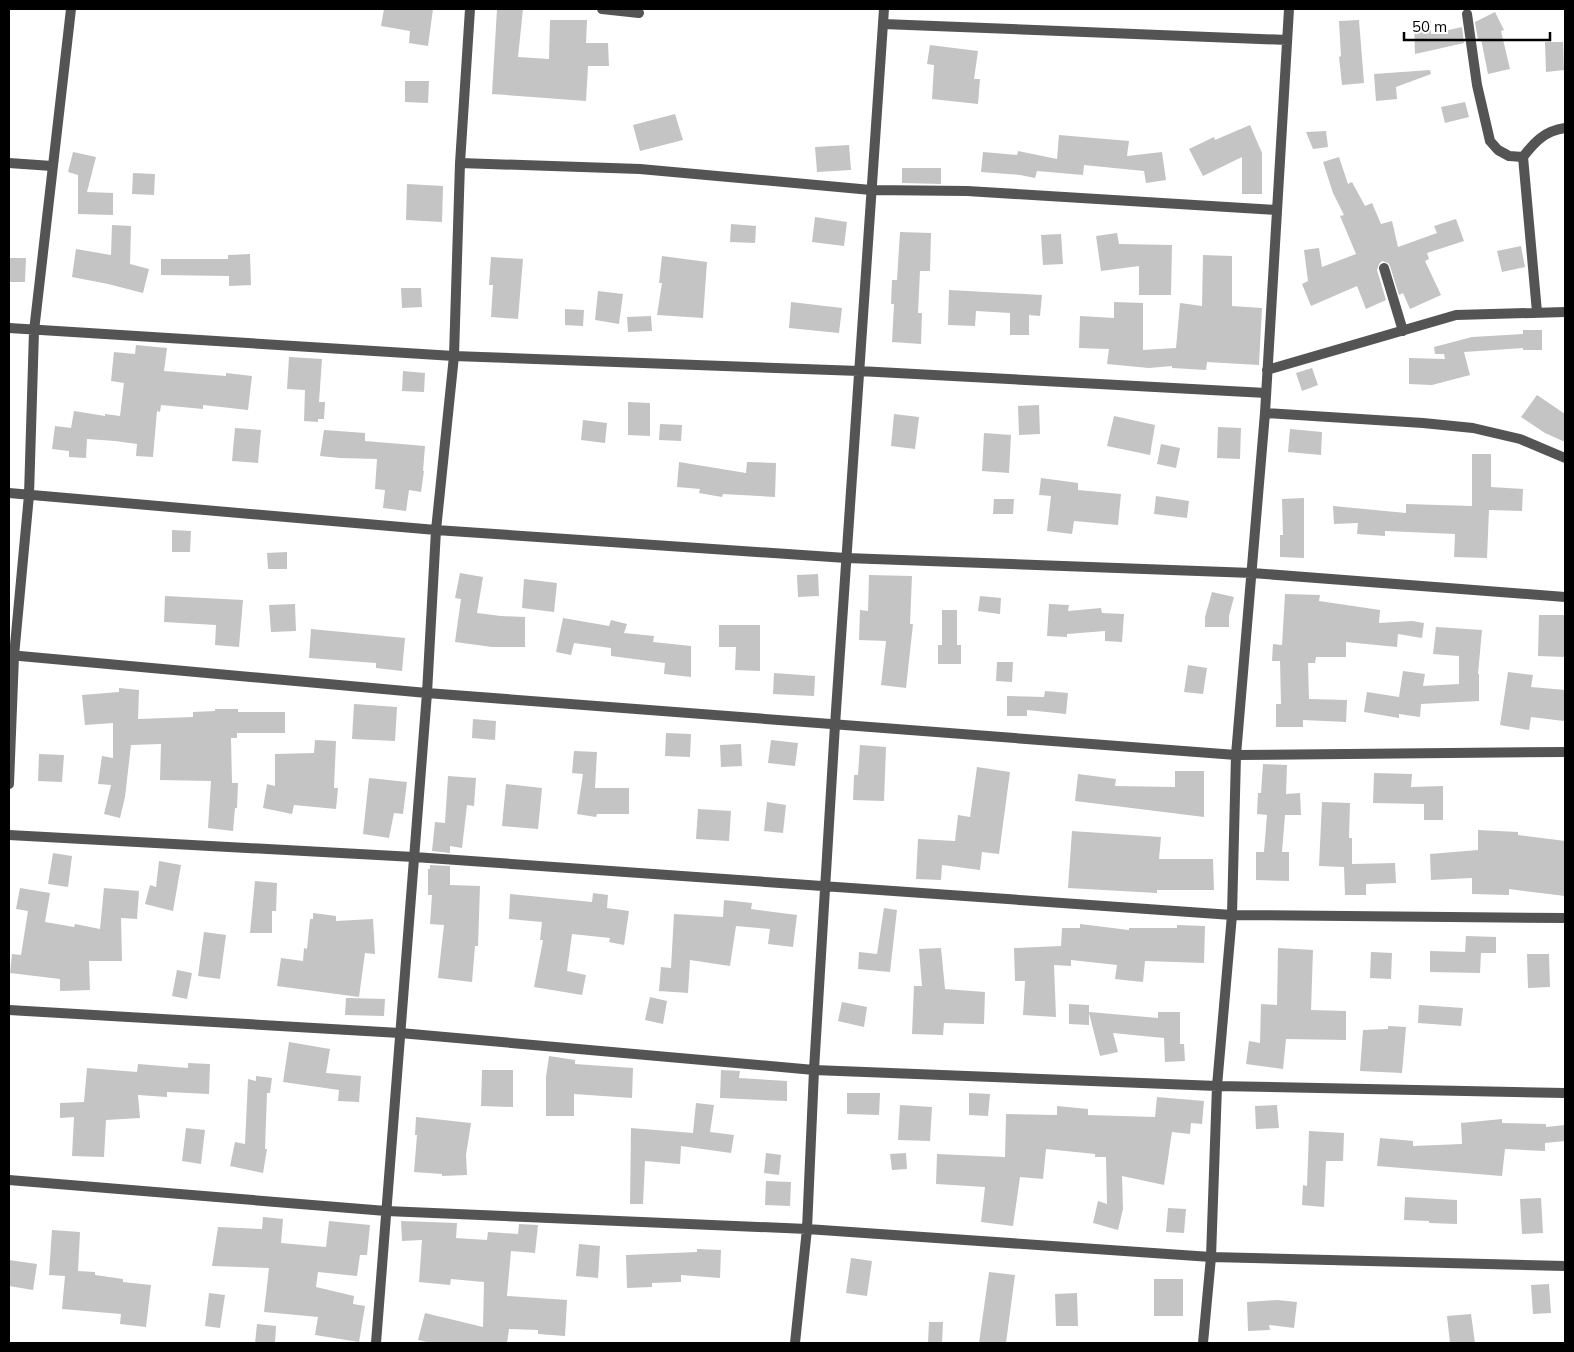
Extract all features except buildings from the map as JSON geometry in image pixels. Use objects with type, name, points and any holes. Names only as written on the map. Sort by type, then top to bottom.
[{"type":"street","points":[[9,784],[11,655],[29,495],[34,331],[71,9]]},
{"type":"street","points":[[376,1343],[427,693],[436,530],[454,356],[460,163],[470,9]]},
{"type":"street","points":[[602,9],[639,13]]},
{"type":"street","points":[[795,1343],[807,1229],[814,1070],[834,725],[884,9]]},
{"type":"street","points":[[1203,1343],[1211,1257],[1217,1086],[1232,915],[1236,755],[1265,413],[1289,9]]},
{"type":"street","points":[[1467,14],[1477,85],[1490,142],[1498,150],[1509,156],[1523,157]]},
{"type":"street","points":[[883,24],[1287,40]]},
{"type":"street","points":[[1537,312],[1523,157],[1536,140],[1556,129],[1565,128]]},
{"type":"street","points":[[9,162],[52,166]]},
{"type":"street","points":[[460,163],[640,169],[871,190],[967,191],[1277,210]]},
{"type":"street","points":[[1384,268],[1403,330]]},
{"type":"street","points":[[1267,370],[1456,315],[1565,312]]},
{"type":"street","points":[[9,328],[454,356],[859,371],[1266,393]]},
{"type":"street","points":[[1265,413],[1473,428],[1520,439],[1565,458]]},
{"type":"street","points":[[9,493],[436,530],[846,558],[1252,574],[1565,597]]},
{"type":"street","points":[[11,655],[427,693],[1236,755],[1565,752]]},
{"type":"street","points":[[9,835],[414,857],[1232,915],[1565,918]]},
{"type":"street","points":[[9,1010],[400,1032],[814,1070],[1217,1086],[1565,1093]]},
{"type":"street","points":[[9,1180],[386,1211],[807,1229],[1211,1257],[1565,1266]]}]
